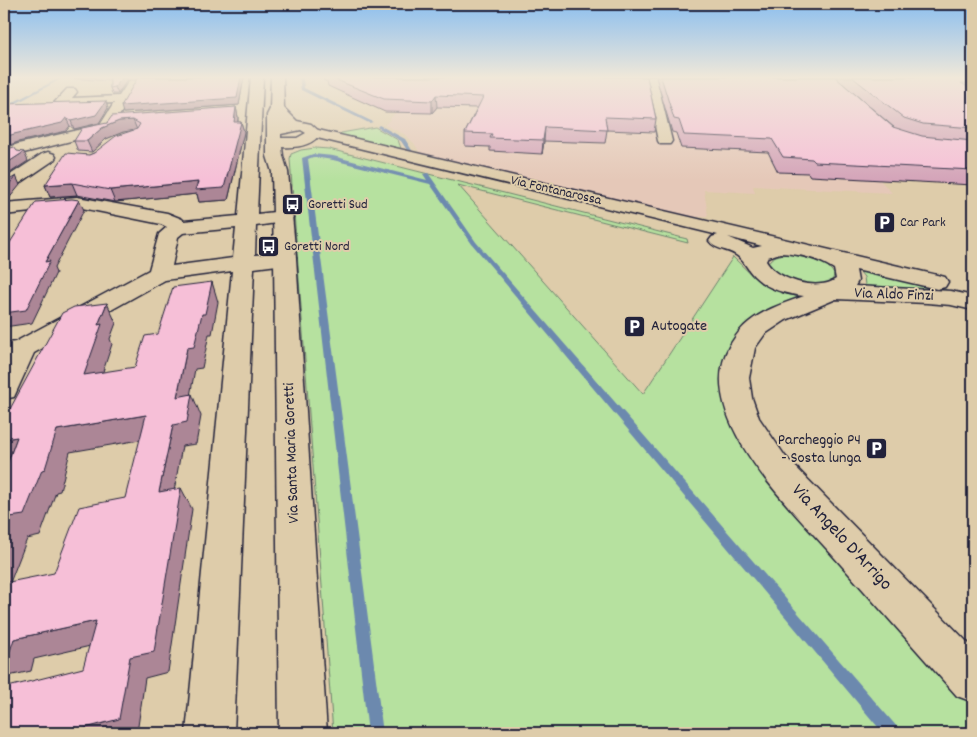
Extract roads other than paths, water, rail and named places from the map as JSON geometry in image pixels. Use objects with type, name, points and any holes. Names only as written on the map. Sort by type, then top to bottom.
[{"type":"street","points":[[33,145],[60,111]]},
{"type":"street","points":[[5,154],[33,145],[105,128],[116,111]]},
{"type":"street","points":[[210,733],[246,220],[257,111]]},
{"type":"street","name":"Via Santa Maria Goretti","points":[[269,111],[274,115],[275,156],[280,172],[283,217],[303,733]]},
{"type":"street","points":[[273,111],[287,119],[304,135]]},
{"type":"street","points":[[658,111],[665,142]]},
{"type":"street","points":[[110,120],[128,119]]},
{"type":"street","points":[[275,136],[304,135]]},
{"type":"street","points":[[280,172],[285,155],[304,135]]},
{"type":"street","name":"Via Fontanarossa","points":[[304,135],[798,248]]},
{"type":"street","name":"Via Fontanarossa","points":[[304,135],[330,146],[724,242],[743,250],[755,261],[760,270],[773,280],[792,287],[828,290]]},
{"type":"street","points":[[5,154],[66,158]]},
{"type":"street","points":[[4,186],[48,157]]},
{"type":"street","points":[[4,210],[81,194],[167,219],[175,223],[178,228]]},
{"type":"street","points":[[159,274],[169,234],[178,228],[283,217]]},
{"type":"street","points":[[755,261],[760,253],[768,249],[779,247],[798,248],[896,274],[973,290]]},
{"type":"street","points":[[826,256],[841,265],[848,274],[845,284],[828,290]]},
{"type":"street","points":[[4,390],[13,350],[159,274],[285,258]]},
{"type":"street","name":"Via Aldo Finzi","points":[[828,290],[951,298],[973,303]]},
{"type":"street","name":"Via Angelo D'Arrigo","points":[[828,290],[771,318],[748,337],[737,357],[735,374],[737,396],[743,417],[764,451],[788,480],[973,680]]},
{"type":"waterway","points":[[349,111],[371,122]]},
{"type":"waterway","points":[[379,126],[403,140],[411,152]]},
{"type":"waterway","points":[[375,733],[305,158],[313,155],[333,158],[432,183]]},
{"type":"waterway","points":[[426,174],[432,183]]},
{"type":"waterway","points":[[432,183],[474,243],[893,733]]},
{"type":"place","name":"Goretti Sud","points":[[292,205]]},
{"type":"place","name":"Car Park","points":[[884,223]]},
{"type":"place","name":"Goretti Nord","points":[[268,247]]},
{"type":"place","name":"Autogate","points":[[635,326]]},
{"type":"place","name":"Parcheggio P4 - Sosta lunga","points":[[877,449]]}]
